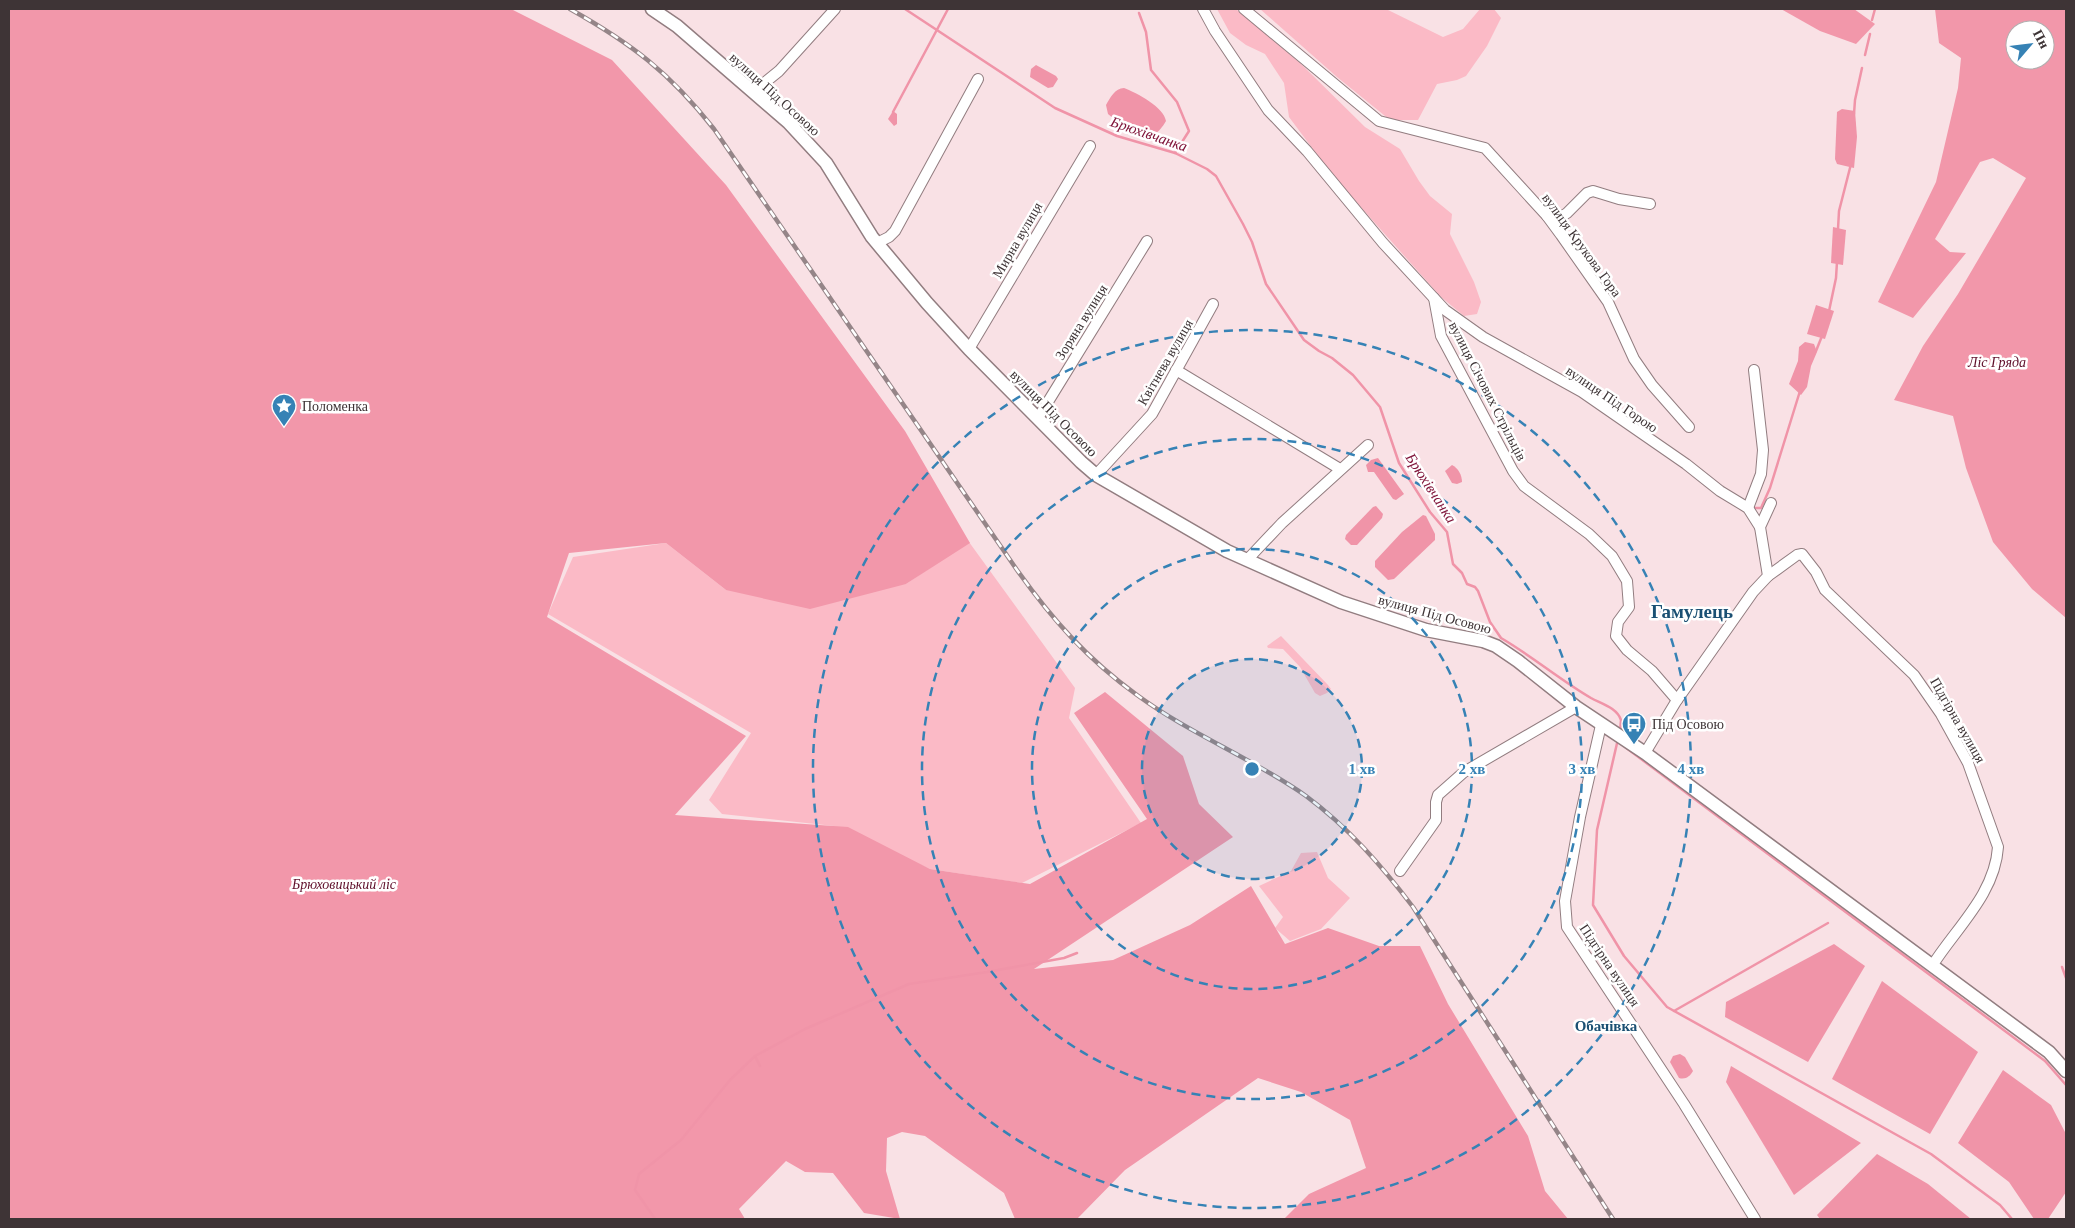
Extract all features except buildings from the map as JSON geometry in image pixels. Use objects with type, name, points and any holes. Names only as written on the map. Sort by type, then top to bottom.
[{"type":"street","name":"вулиця Під Осовою","points":[[652,9],[677,26],[788,122],[826,163],[877,243],[927,303],[969,349],[1096,475],[1227,551],[1356,608],[1426,630],[1483,641],[1496,646],[1576,707],[1645,753]]},
{"type":"street","points":[[754,92],[779,71],[835,9]]},
{"type":"street","points":[[1203,9],[1268,110],[1307,151],[1383,243],[1434,298]]},
{"type":"street","name":"вулиця Крукова Гора","points":[[1244,9],[1379,121],[1485,148],[1547,216],[1608,302],[1634,359],[1652,385],[1689,427]]},
{"type":"street","points":[[877,243],[889,237],[895,231],[978,79]]},
{"type":"street","name":"Мирна вулиця","points":[[969,349],[1090,146]]},
{"type":"street","points":[[1547,216],[1559,218],[1567,213],[1587,193],[1593,191],[1619,199],[1650,204]]},
{"type":"street","name":"Зоряна вулиця","points":[[1038,418],[1147,241]]},
{"type":"street","name":"вулиця Під Горою","points":[[1434,298],[1445,310],[1483,337],[1582,392],[1686,464],[1720,491],[1748,508]]},
{"type":"street","name":"вулиця Січових Стрільців","points":[[1434,298],[1441,336],[1524,486],[1588,534],[1612,556],[1628,580],[1629,607],[1618,622],[1616,636],[1627,650],[1652,671],[1676,700]]},
{"type":"street","name":"Квітнева вулиця","points":[[1096,475],[1152,414],[1214,304]]},
{"type":"street","points":[[1176,370],[1340,469]]},
{"type":"street","points":[[1754,370],[1763,450],[1761,474],[1748,508],[1760,527],[1768,576],[1753,592],[1676,700],[1645,753],[2049,1052],[2066,1071]]},
{"type":"street","points":[[1247,560],[1340,469],[1368,445]]},
{"type":"street","points":[[1760,527],[1771,504]]},
{"type":"street","name":"Підгірна вулиця","points":[[1768,576],[1797,555],[1802,554],[1816,572],[1825,590],[1914,675],[1940,714],[1968,762],[1998,848],[1997,860],[1980,900],[1932,966]]},
{"type":"street","points":[[1400,871],[1436,820],[1438,795],[1464,772],[1576,707]]},
{"type":"street","name":"Підгірна вулиця","points":[[1606,728],[1580,817],[1565,900],[1567,927],[1684,1104],[1755,1219]]},
{"type":"shaded area","points":[[1217,9],[1236,9],[1300,63],[1365,127],[1400,149],[1430,196],[1452,214],[1450,234],[1474,282],[1481,302],[1477,314],[1464,316],[1441,297],[1333,176],[1289,117],[1284,83],[1265,54],[1246,45],[1230,33]]},
{"type":"shaded area","points":[[1260,9],[1386,9],[1443,37],[1463,29],[1480,9],[1494,9],[1501,18],[1487,46],[1466,76],[1437,84],[1418,120],[1390,120],[1337,77]]},
{"type":"shaded area","points":[[969,542],[1075,688],[1069,718],[1141,823],[1022,883],[930,869],[834,826],[722,814],[709,800],[751,733],[548,614],[573,557],[666,543],[726,590],[906,584]]},
{"type":"shaded area","points":[[1281,636],[1328,685],[1331,689],[1327,693],[1320,696],[1315,693],[1300,667],[1283,649],[1268,648],[1267,646]]},
{"type":"shaded area","points":[[1317,852],[1328,878],[1350,898],[1321,929],[1290,941],[1275,928],[1283,917],[1259,886],[1291,871],[1301,853]]},
{"type":"green space","name":"Брюховицький ліс","points":[[9,9],[511,9],[612,60],[726,185],[905,431],[970,543],[906,584],[810,609],[726,590],[666,543],[569,553],[547,617],[746,736],[675,815],[848,827],[930,869],[1030,884],[1147,819],[1074,713],[1105,692],[1183,756],[1199,804],[1233,837],[1034,969],[1113,960],[1190,925],[1251,886],[1285,944],[1328,928],[1379,946],[1420,946],[1448,1004],[1528,1136],[1545,1191],[1568,1219],[1284,1219],[1309,1194],[1366,1168],[1350,1120],[1301,1092],[1258,1078],[1125,1170],[1077,1219],[1015,1219],[1004,1193],[925,1136],[902,1132],[887,1138],[886,1171],[900,1219],[864,1213],[833,1173],[805,1172],[786,1161],[739,1209],[745,1219],[9,1219]]},
{"type":"green space","points":[[1781,9],[1854,9],[1875,24],[1856,44],[1820,31]]},
{"type":"green space","name":"Ліс Гряда","points":[[1935,9],[2066,9],[2066,618],[2032,589],[1993,542],[1966,468],[1953,416],[1894,400],[1923,346],[1958,294],[2026,178],[1993,158],[1980,162],[1935,239],[1950,252],[1966,253],[1913,318],[1878,302],[1936,182],[1958,88],[1961,58],[1939,43]]},
{"type":"water","points":[[1036,65],[1056,76],[1058,79],[1053,87],[1048,88],[1030,77],[1031,69]]},
{"type":"water","points":[[1124,88],[1149,101],[1160,111],[1166,121],[1160,130],[1151,135],[1139,134],[1122,125],[1108,114],[1106,105],[1109,99],[1115,92]]},
{"type":"water","points":[[1842,109],[1855,111],[1857,137],[1854,168],[1837,164],[1835,159],[1837,112]]},
{"type":"water","points":[[893,111],[897,114],[897,124],[894,126],[888,119]]},
{"type":"water","points":[[1833,227],[1846,230],[1843,265],[1831,263]]},
{"type":"water","points":[[1816,305],[1834,311],[1825,339],[1807,334]]},
{"type":"water","points":[[1805,342],[1814,344],[1817,352],[1811,366],[1807,387],[1801,395],[1789,384],[1798,361],[1799,347]]},
{"type":"water","points":[[1378,458],[1404,494],[1396,500],[1393,499],[1374,472],[1368,472],[1366,465],[1371,460]]},
{"type":"water","points":[[1452,465],[1459,472],[1462,482],[1452,483],[1445,471]]},
{"type":"water","points":[[1376,506],[1383,514],[1382,518],[1357,545],[1351,545],[1345,539],[1346,535]]},
{"type":"water","points":[[1423,515],[1426,516],[1435,534],[1435,540],[1394,579],[1388,580],[1375,567],[1375,561],[1402,532]]},
{"type":"water","points":[[1834,944],[1865,966],[1808,1062],[1725,1017],[1726,1002]]},
{"type":"water","points":[[1882,981],[1978,1052],[1930,1134],[1832,1079]]},
{"type":"water","points":[[1680,1054],[1685,1057],[1693,1071],[1686,1078],[1679,1078],[1670,1062],[1673,1056]]},
{"type":"water","points":[[1731,1066],[1861,1143],[1794,1195],[1726,1082]]},
{"type":"water","points":[[2003,1070],[2051,1105],[2066,1134],[2066,1192],[2048,1219],[2034,1219],[2009,1182],[1958,1143]]},
{"type":"water","points":[[1877,1154],[1928,1184],[1971,1219],[1820,1219],[1817,1215]]},
{"type":"waterway","name":"Брюхівчанка","points":[[905,9],[1055,108],[1117,136],[1175,153],[1207,169],[1216,176],[1252,242],[1266,284],[1304,340],[1332,358],[1353,375],[1380,407],[1399,463],[1430,512],[1447,532],[1453,564],[1462,573],[1467,584],[1475,587],[1478,591],[1490,622],[1501,638],[1591,698],[1613,709],[1621,720],[1620,731]]},
{"type":"waterway","points":[[893,112],[948,9]]},
{"type":"waterway","points":[[1872,20],[1875,9]]},
{"type":"waterway","points":[[1139,13],[1146,32],[1151,70],[1177,102],[1189,131],[1175,153]]},
{"type":"waterway","points":[[1865,55],[1870,34]]},
{"type":"waterway","points":[[1854,114],[1862,68]]},
{"type":"waterway","points":[[1838,229],[1839,211],[1851,164]]},
{"type":"waterway","points":[[1829,311],[1836,278],[1837,262]]},
{"type":"waterway","points":[[1816,351],[1822,336]]},
{"type":"waterway","points":[[1755,508],[1761,508],[1770,488],[1800,391]]},
{"type":"waterway","points":[[1618,739],[1597,830],[1593,905],[1624,956],[1667,1007],[1931,1154],[2000,1205],[2012,1219]]},
{"type":"waterway","points":[[1625,747],[2045,1061],[2066,1085]]},
{"type":"waterway","points":[[1674,1011],[1828,923]]},
{"type":"waterway","points":[[655,1219],[635,1190],[639,1174],[681,1140],[730,1080],[755,1056],[805,1029],[909,984],[1064,958],[1077,953]]},
{"type":"waterway","points":[[2062,967],[2066,978]]},
{"type":"waterway","points":[[755,1056],[760,1066]]},
{"type":"railway","points":[[570,9],[631,47],[665,75],[714,129],[1017,570],[1057,622],[1086,653],[1119,681],[1157,709],[1285,782],[1306,796],[1350,834],[1389,876],[1413,907],[1613,1219]]},
{"type":"place","name":"Поломенка","points":[[284,427]]},
{"type":"place","name":"Під Осовою","points":[[1634,745]]},
{"type":"district","name":"Гамулець","points":[[1692,611]]},
{"type":"district","name":"Обачівка","points":[[1606,1026]]}]
